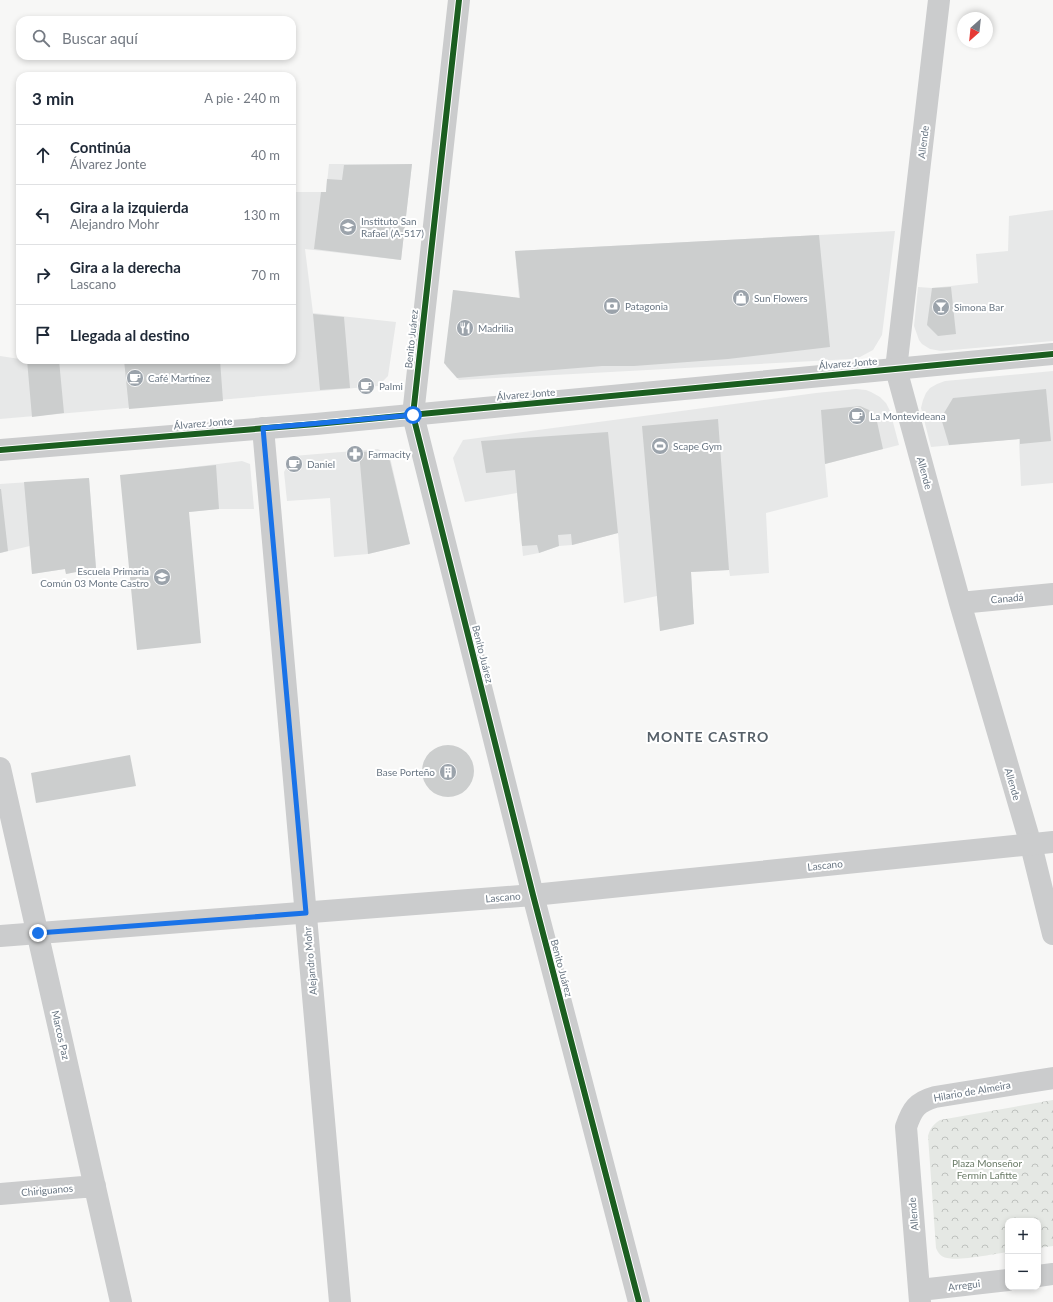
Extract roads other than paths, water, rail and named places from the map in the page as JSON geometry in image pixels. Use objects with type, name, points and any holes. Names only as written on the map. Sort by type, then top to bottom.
[{"type":"street","name":"Benito Juárez","points":[[459,0],[413,415],[533,895],[639,1302]]},
{"type":"street","name":"Allende","points":[[939,0],[896,369],[960,602],[1031,844],[1053,934]]},
{"type":"street","name":"Álvarez Jonte","points":[[0,450],[413,415],[1053,354]]},
{"type":"street","name":"Alejandro Mohr","points":[[263,428],[340,1302]]},
{"type":"street","name":"Canadá","points":[[960,602],[1053,594]]},
{"type":"street","name":"Marcos Paz","points":[[0,768],[121,1302]]},
{"type":"street","name":"Lascano","points":[[0,936],[533,895],[1053,842]]},
{"type":"street","name":"Hilario de Almeira","points":[[906,1127],[914,1108],[923,1100],[1053,1078]]},
{"type":"street","name":"Allende","points":[[906,1127],[920,1296]]},
{"type":"street","name":"Chiriguanos","points":[[0,1194],[95,1186]]},
{"type":"street","points":[[1041,1276],[1053,1274]]},
{"type":"street","name":"Arregui","points":[[920,1296],[1005,1281]]},
{"type":"place","name":"Instituto San Rafael (A-517)","points":[[348,227]]},
{"type":"place","name":"Sun Flowers","points":[[741,298]]},
{"type":"place","name":"Patagonia","points":[[612,306]]},
{"type":"place","name":"Simona Bar","points":[[941,307]]},
{"type":"place","name":"Madrilia","points":[[465,328]]},
{"type":"place","name":"Café Martínez","points":[[135,378]]},
{"type":"place","name":"Palmi","points":[[366,386]]},
{"type":"place","name":"La Montevideana","points":[[857,416]]},
{"type":"place","name":"Scape Gym","points":[[660,446]]},
{"type":"place","name":"Farmacity","points":[[355,454]]},
{"type":"place","name":"Daniel","points":[[294,464]]},
{"type":"place","name":"Escuela Primaria Común 03 Monte Castro","points":[[162,577]]},
{"type":"place","name":"Base Porteño","points":[[448,772]]},
{"type":"district","name":"MONTE CASTRO","points":[[708,737]]},
{"type":"park label","name":"Plaza Monseñor Fermín Lafitte","points":[[987,1168]]}]
